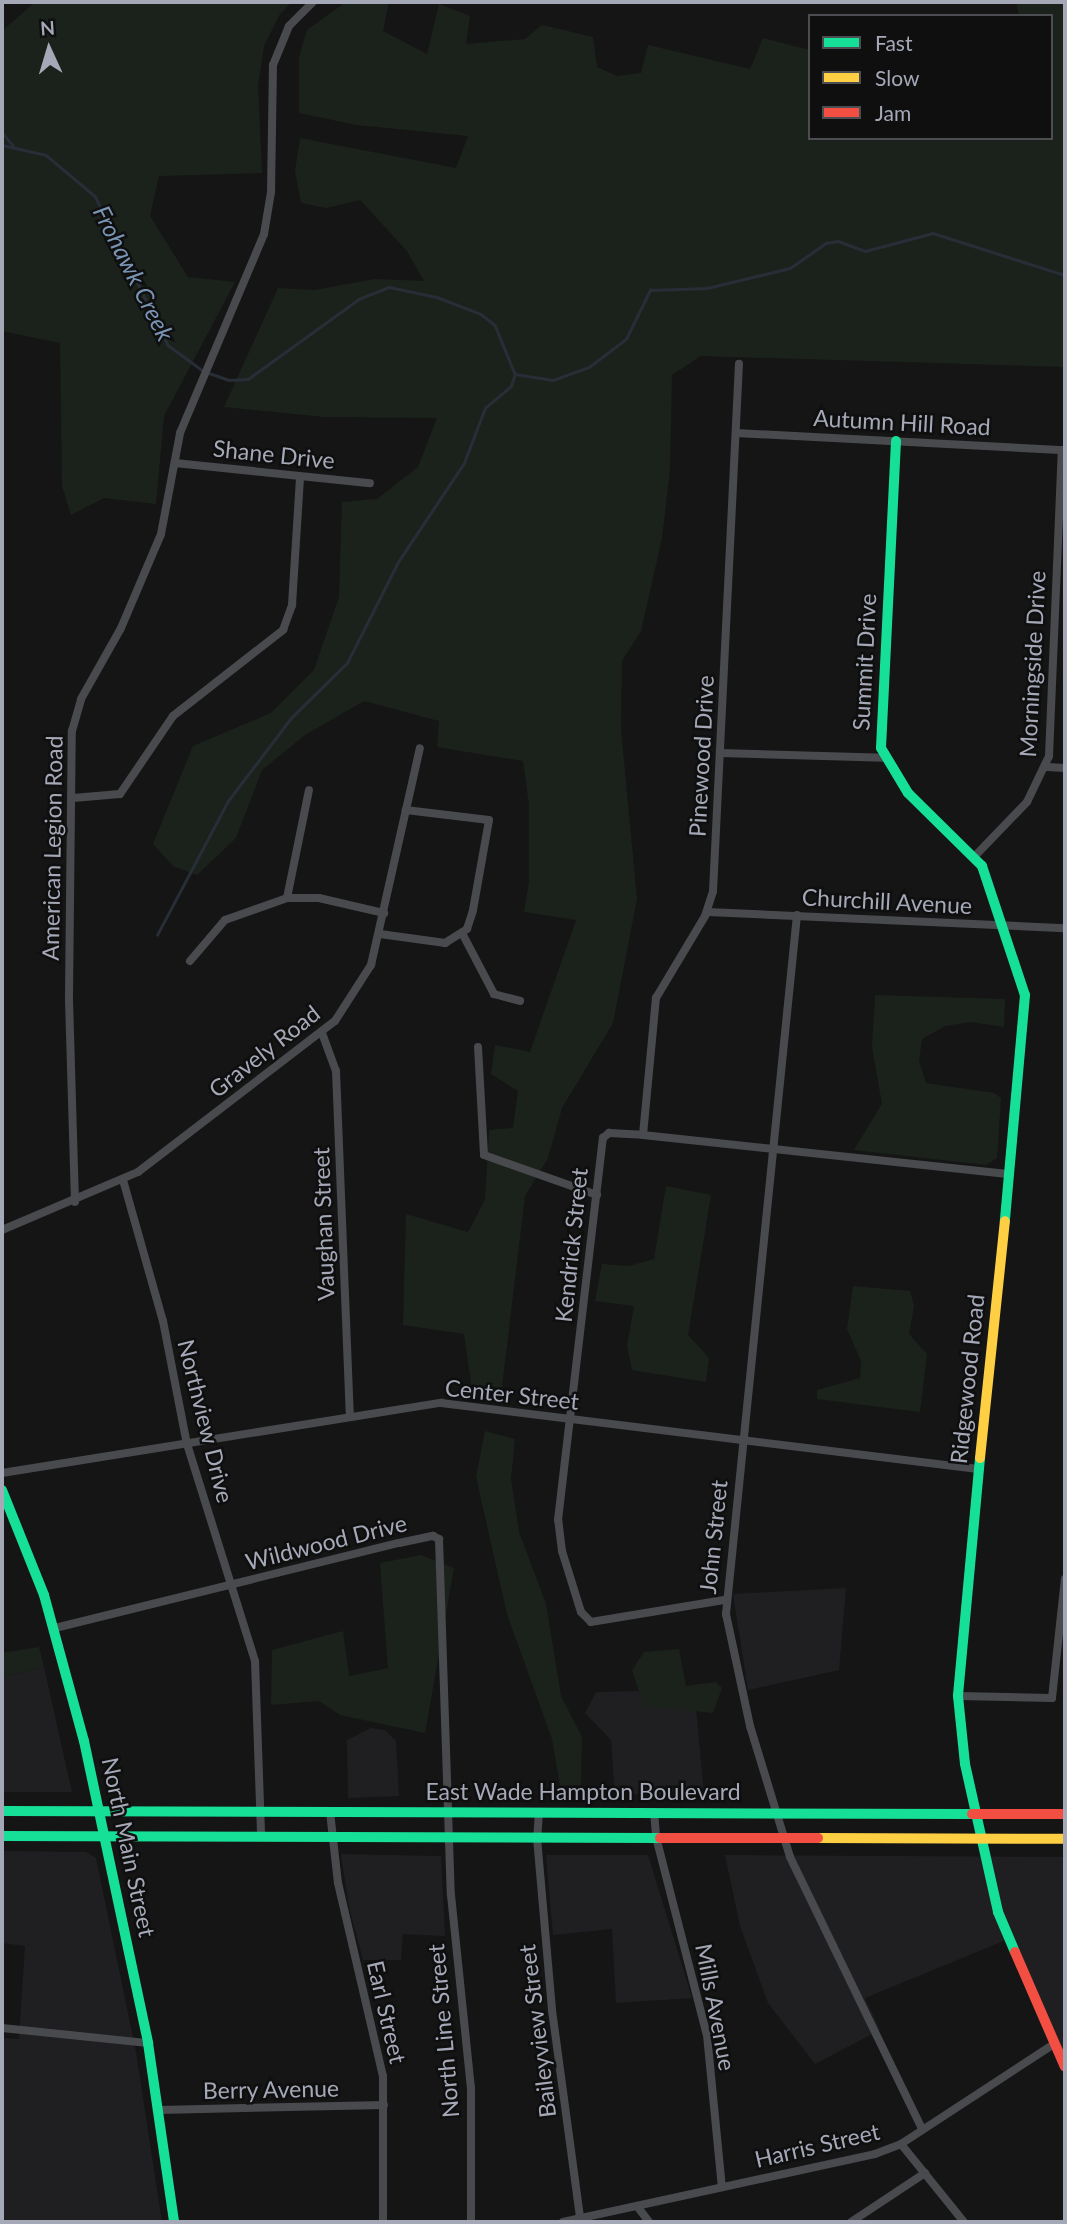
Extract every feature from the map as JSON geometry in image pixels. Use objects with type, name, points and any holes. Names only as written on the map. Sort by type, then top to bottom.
[{"type":"main road","name":"Summit Drive","points":[[896,441],[881,737],[884,758],[925,811],[975,856],[1006,926]]},
{"type":"main road","name":"Ridgewood Road","points":[[1006,926],[1026,1008],[978,1469],[958,1696],[976,1813],[998,1912],[1065,2067]]},
{"type":"main road","name":"North Main Street","points":[[2,1490],[55,1628],[100,1811],[148,2043],[174,2222]]},
{"type":"main road","name":"East Wade Hampton Boulevard","points":[[2,1811],[1065,1814]]},
{"type":"main road","name":"East Wade Hampton Boulevard","points":[[2,1836],[1065,1839]]},
{"type":"street","name":"American Legion Road","points":[[75,1202],[69,997],[73,798],[71,743],[78,708],[121,628],[161,534],[180,433],[250,274],[270,208],[271,76],[276,50],[293,20],[313,2]]},
{"type":"street","name":"Pinewood Drive","points":[[643,1135],[656,998],[708,912],[713,891],[739,364]]},
{"type":"street","name":"Autumn Hill Road","points":[[736,433],[1064,450]]},
{"type":"street","name":"Morningside Drive","points":[[975,856],[1012,822],[1046,767],[1060,585],[1064,450]]},
{"type":"street","name":"Shane Drive","points":[[175,463],[300,478],[370,483]]},
{"type":"street","points":[[73,798],[120,794],[173,716],[282,630],[292,605],[300,478]]},
{"type":"street","name":"Gravely Road","points":[[2,1230],[123,1180],[322,1033],[362,984],[380,934],[420,748]]},
{"type":"street","points":[[720,753],[884,758]]},
{"type":"street","points":[[1046,767],[1065,768]]},
{"type":"street","points":[[287,898],[310,790]]},
{"type":"street","points":[[380,934],[435,945],[462,933],[473,909],[489,820],[406,810]]},
{"type":"street","points":[[190,961],[225,920],[287,898],[319,898],[384,912]]},
{"type":"street","name":"Churchill Avenue","points":[[708,912],[1065,928]]},
{"type":"street","name":"John Street","points":[[797,915],[775,1149],[724,1600],[750,1726],[779,1813],[783,1838],[921,2127]]},
{"type":"street","points":[[462,933],[494,994],[520,1001]]},
{"type":"street","name":"Vaughan Street","points":[[322,1033],[335,1071],[350,1416]]},
{"type":"street","points":[[478,1047],[484,1155],[597,1195]]},
{"type":"street","name":"Kendrick Street","points":[[724,1600],[598,1623],[585,1619],[558,1531],[603,1138],[613,1132],[1010,1174]]},
{"type":"street","name":"Northview Drive","points":[[123,1180],[163,1321],[187,1444],[234,1584],[258,1677],[261,1837]]},
{"type":"street","name":"Center Street","points":[[2,1473],[441,1403],[978,1469]]},
{"type":"street","name":"Wildwood Drive","points":[[55,1628],[398,1543],[433,1536],[439,1539],[449,1837]]},
{"type":"street","points":[[958,1696],[1052,1698],[1065,1579]]},
{"type":"street","name":"Earl Street","points":[[330,1812],[342,1903],[381,2066],[384,2105],[383,2222]]},
{"type":"street","name":"Baileyview Street","points":[[539,1812],[537,1838],[552,2010],[580,2218]]},
{"type":"street","name":"Mills Avenue","points":[[654,1812],[656,1837],[707,2035],[722,2187]]},
{"type":"street","name":"North Line Street","points":[[449,1837],[453,1929],[471,2079],[471,2222]]},
{"type":"street","points":[[2,2028],[148,2043]]},
{"type":"street","name":"Harris Street","points":[[562,2222],[875,2154],[901,2144],[921,2127],[1054,2044]]},
{"type":"street","name":"Berry Avenue","points":[[159,2110],[384,2105]]},
{"type":"street","points":[[901,2144],[964,2222]]},
{"type":"street","points":[[850,2222],[925,2173]]},
{"type":"street","points":[[637,2206],[649,2222]]},
{"type":"shaded area","points":[[35,2],[292,2],[280,14],[264,46],[258,86],[262,173],[159,176],[150,216],[188,277],[235,282],[164,416],[156,504],[104,498],[71,515],[62,486],[60,343],[2,331],[2,31]]},
{"type":"shaded area","points":[[346,2],[389,2],[383,31],[427,54],[439,4],[470,16],[466,44],[525,39],[542,25],[593,37],[597,67],[617,76],[641,73],[648,45],[750,69],[763,38],[808,49],[808,140],[1053,140],[1053,14],[1019,14],[1016,2],[1065,2],[1065,367],[701,356],[672,375],[670,470],[662,538],[641,631],[622,661],[621,729],[637,899],[613,1023],[562,1108],[548,1158],[525,1196],[501,1395],[472,1390],[464,1334],[403,1325],[406,1214],[468,1232],[485,1200],[489,1130],[513,1128],[518,1091],[491,1074],[495,1045],[530,1052],[576,920],[524,912],[529,882],[529,804],[523,761],[437,747],[439,721],[364,701],[305,735],[262,770],[236,838],[197,875],[173,866],[153,844],[193,746],[271,713],[314,670],[339,597],[342,502],[377,499],[418,467],[437,418],[325,417],[224,407],[278,288],[315,290],[374,279],[424,281],[407,251],[360,200],[326,208],[301,203],[295,171],[300,138],[456,168],[468,136],[356,125],[299,113],[299,57],[307,30]]},
{"type":"shaded area","points":[[875,995],[1005,999],[1004,1027],[971,1022],[945,1026],[922,1039],[919,1061],[926,1083],[994,1093],[1001,1098],[997,1158],[986,1165],[854,1150],[882,1104],[872,1047]]},
{"type":"shaded area","points":[[666,1186],[711,1195],[688,1335],[709,1358],[706,1382],[632,1370],[627,1346],[634,1306],[595,1301],[602,1264],[629,1266],[654,1259]]},
{"type":"shaded area","points":[[853,1286],[910,1291],[914,1306],[909,1334],[927,1354],[920,1412],[817,1399],[817,1390],[860,1378],[861,1361],[847,1329]]},
{"type":"shaded area","points":[[485,1431],[515,1439],[511,1479],[519,1532],[546,1604],[561,1696],[582,1737],[581,1785],[560,1786],[552,1739],[507,1614],[476,1477]]},
{"type":"shaded area","points":[[421,1555],[454,1568],[425,1733],[340,1715],[319,1701],[271,1705],[272,1650],[343,1631],[349,1676],[388,1668],[380,1563]]},
{"type":"shaded area","points":[[846,1588],[839,1670],[748,1690],[733,1594]]},
{"type":"shaded area","points":[[39,1647],[44,1667],[2,1677],[2,1653]]},
{"type":"shaded area","points":[[679,1649],[686,1686],[716,1682],[722,1688],[713,1713],[644,1706],[632,1670],[644,1652]]},
{"type":"shaded area","points":[[44,1667],[72,1792],[2,1792],[2,1677]]},
{"type":"shaded area","points":[[639,1691],[645,1706],[696,1708],[704,1795],[615,1794],[611,1740],[585,1713],[596,1692]]},
{"type":"shaded area","points":[[371,1728],[385,1730],[396,1741],[399,1796],[348,1798],[347,1740]]},
{"type":"shaded area","points":[[2,1851],[86,1852],[96,1858],[136,2052],[162,2222],[2,2222],[2,2038],[19,2039],[25,1946],[2,1943]]},
{"type":"shaded area","points":[[341,1854],[441,1856],[445,1936],[403,1934],[401,1960],[363,1960],[349,1907]]},
{"type":"shaded area","points":[[546,1855],[648,1855],[692,1998],[616,2003],[612,1929],[553,1935]]},
{"type":"shaded area","points":[[725,1855],[1065,1857],[1065,2070],[1006,1940],[865,1998],[880,2030],[815,2064],[768,2003],[740,1926]]},
{"type":"waterway","points":[[2,132],[14,147]]},
{"type":"waterway","name":"Frohawk Creek","points":[[2,145],[46,155],[95,196],[168,345],[202,370]]},
{"type":"waterway","name":"Frohawk Creek","points":[[209,373],[229,380],[248,379],[359,299],[389,287],[437,297],[481,314],[495,325],[515,374],[553,380],[589,367],[626,339],[650,290],[707,288],[790,268],[826,243],[838,241],[865,251],[933,233],[1065,275]]},
{"type":"waterway","points":[[157,935],[228,801],[291,718],[347,663],[398,562],[464,463],[485,408],[511,386],[515,374]]},
{"type":"traffic: fast","points":[[896,441],[881,748],[908,793],[982,866],[1025,995],[1005,1221]]},
{"type":"traffic: fast","points":[[980,1458],[958,1696],[965,1764],[998,1912],[1015,1952]]},
{"type":"traffic: fast","points":[[2,1490],[44,1595],[84,1741],[148,2043],[174,2222]]},
{"type":"traffic: fast","points":[[2,1811],[972,1814]]},
{"type":"traffic: fast","points":[[2,1836],[660,1838]]},
{"type":"traffic: slow","points":[[980,1458],[1005,1221]]},
{"type":"traffic: slow","points":[[818,1838],[1065,1839]]},
{"type":"traffic: jam","points":[[972,1814],[1065,1814]]},
{"type":"traffic: jam","points":[[660,1838],[818,1838]]},
{"type":"traffic: jam","points":[[1015,1952],[1065,2067]]}]
